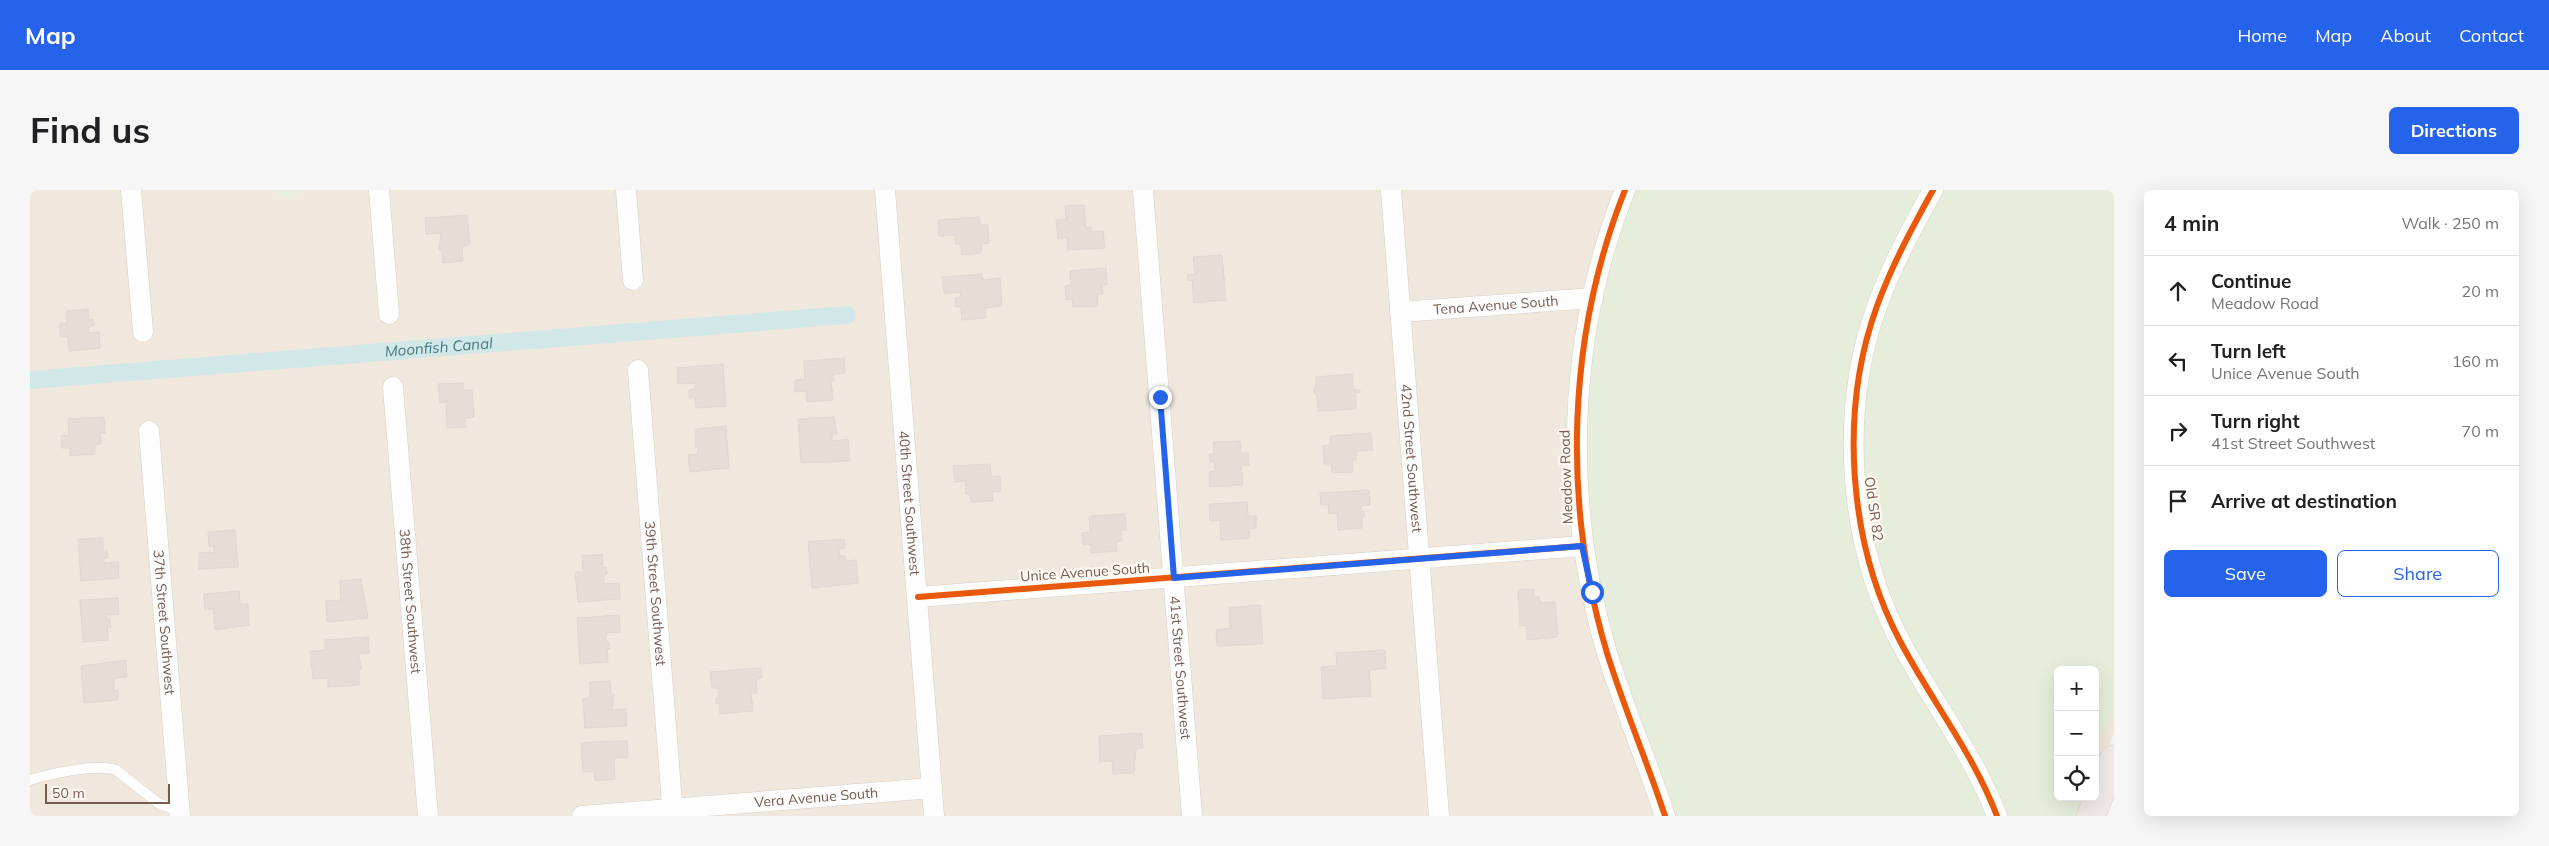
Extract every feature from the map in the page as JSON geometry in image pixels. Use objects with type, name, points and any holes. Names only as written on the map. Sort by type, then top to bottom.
[{"type":"highway","points":[[2091,816],[2114,759]]},
{"type":"street","points":[[131,190],[143,332]]},
{"type":"street","points":[[379,190],[389,314]]},
{"type":"street","points":[[626,190],[633,280]]},
{"type":"street","name":"40th Street Southwest","points":[[885,190],[934,816]]},
{"type":"street","name":"41st Street Southwest","points":[[1143,190],[1192,816]]},
{"type":"street","name":"42nd Street Southwest","points":[[1391,190],[1439,816]]},
{"type":"street","name":"Meadow Road","points":[[1625,190],[1603,254],[1592,298],[1582,360],[1576,431],[1579,507],[1582,546],[1607,652],[1665,816]]},
{"type":"street","name":"Old SR 82","points":[[1933,190],[1897,258],[1870,330],[1860,373],[1856,410],[1856,483],[1867,550],[1885,607],[1899,639],[1928,691],[1975,768],[1997,816]]},
{"type":"street","name":"Tena Avenue South","points":[[1400,312],[1592,298]]},
{"type":"street","name":"39th Street Southwest","points":[[638,370],[673,812]]},
{"type":"street","name":"38th Street Southwest","points":[[393,387],[428,816]]},
{"type":"street","name":"37th Street Southwest","points":[[149,431],[180,814]]},
{"type":"street","name":"Unice Avenue South","points":[[918,597],[1582,546]]},
{"type":"street","name":"Vera Avenue South","points":[[582,816],[673,812],[932,788]]},
{"type":"lane","points":[[30,780],[73,770],[109,768],[116,770],[158,803],[180,814]]},
{"type":"shaded area","points":[[30,190],[269,190],[291,200],[304,190],[1621,190],[1594,262],[1569,355],[1634,723],[1666,816],[30,816]]},
{"type":"shaded area","points":[[2114,711],[2114,733],[2099,770],[2099,734],[2106,726]]},
{"type":"green space","points":[[269,190],[304,190],[291,200]]},
{"type":"green space","points":[[1621,190],[2114,190],[2114,711],[2106,726],[2099,734],[2099,666],[2054,666],[2054,801],[2085,801],[2081,816],[1666,816],[1634,723],[1576,583],[1565,445],[1569,355],[1594,262]]},
{"type":"building","points":[[1084,205],[1086,227],[1091,227],[1091,232],[1103,231],[1105,248],[1068,250],[1067,238],[1058,238],[1056,220],[1066,219],[1065,206]]},
{"type":"building","points":[[467,215],[470,245],[462,246],[463,261],[443,263],[442,249],[439,250],[441,233],[426,234],[425,218]]},
{"type":"building","points":[[979,217],[980,225],[988,225],[989,243],[981,244],[982,253],[962,255],[961,244],[956,244],[955,235],[939,236],[938,220]]},
{"type":"building","points":[[1222,255],[1226,300],[1194,303],[1192,280],[1188,281],[1187,275],[1195,274],[1193,257]]},
{"type":"building","points":[[1106,268],[1107,284],[1102,285],[1103,294],[1097,294],[1098,306],[1073,307],[1072,299],[1066,300],[1065,286],[1071,285],[1070,271]]},
{"type":"building","points":[[982,274],[983,280],[1000,278],[1002,306],[985,308],[986,318],[962,320],[961,306],[956,307],[955,298],[961,297],[960,292],[944,294],[942,277]]},
{"type":"building","points":[[88,309],[89,320],[93,319],[94,325],[89,326],[89,333],[99,332],[100,348],[69,351],[68,337],[60,337],[60,323],[67,323],[66,311]]},
{"type":"building","points":[[844,358],[845,373],[833,374],[834,381],[831,381],[833,400],[807,402],[806,391],[795,392],[795,380],[805,379],[804,361]]},
{"type":"building","points":[[723,364],[726,406],[696,408],[695,397],[689,398],[689,390],[695,389],[694,383],[678,384],[677,368]]},
{"type":"building","points":[[1352,374],[1354,390],[1360,390],[1360,392],[1355,393],[1356,409],[1318,411],[1317,395],[1314,393],[1316,377]]},
{"type":"building","points":[[463,383],[463,390],[472,390],[474,417],[465,418],[466,427],[447,428],[446,402],[440,403],[438,384]]},
{"type":"building","points":[[104,417],[105,433],[100,433],[101,444],[95,444],[95,454],[70,456],[70,448],[62,448],[61,436],[69,435],[68,419]]},
{"type":"building","points":[[834,417],[837,434],[832,434],[832,441],[848,439],[850,461],[801,463],[798,419]]},
{"type":"building","points":[[726,426],[729,468],[690,472],[688,455],[698,454],[698,447],[695,447],[696,429]]},
{"type":"building","points":[[1371,433],[1372,450],[1356,451],[1356,460],[1352,460],[1353,472],[1332,473],[1331,464],[1324,464],[1323,446],[1330,445],[1330,436]]},
{"type":"building","points":[[1240,441],[1241,453],[1248,453],[1249,465],[1241,465],[1243,485],[1210,487],[1209,472],[1215,471],[1214,461],[1210,462],[1209,454],[1214,454],[1213,442]]},
{"type":"building","points":[[990,464],[991,477],[1000,476],[1001,491],[992,492],[993,501],[971,502],[970,494],[966,494],[965,481],[955,482],[953,466]]},
{"type":"building","points":[[1369,490],[1370,505],[1361,506],[1361,511],[1364,511],[1365,517],[1362,517],[1362,528],[1338,530],[1337,513],[1329,514],[1328,505],[1321,505],[1320,493]]},
{"type":"building","points":[[1247,502],[1248,516],[1256,516],[1256,528],[1249,529],[1250,538],[1221,540],[1220,520],[1210,521],[1209,504]]},
{"type":"building","points":[[1125,514],[1126,530],[1121,530],[1122,541],[1116,542],[1117,551],[1091,553],[1091,544],[1083,545],[1082,533],[1090,532],[1089,516]]},
{"type":"building","points":[[235,530],[238,567],[199,569],[199,553],[214,552],[214,546],[209,547],[208,532]]},
{"type":"building","points":[[103,538],[103,551],[107,550],[108,558],[104,558],[104,563],[118,562],[119,578],[81,581],[78,539]]},
{"type":"building","points":[[844,539],[845,548],[839,549],[840,556],[845,556],[845,561],[856,560],[858,583],[812,588],[808,542]]},
{"type":"building","points":[[602,554],[603,568],[606,567],[607,574],[604,575],[604,584],[619,583],[620,599],[578,602],[575,572],[583,572],[582,556]]},
{"type":"building","points":[[361,579],[368,618],[327,622],[326,601],[341,600],[340,581]]},
{"type":"building","points":[[1534,589],[1534,597],[1539,597],[1540,603],[1555,602],[1558,637],[1527,640],[1526,625],[1520,626],[1518,590]]},
{"type":"building","points":[[239,591],[240,604],[248,604],[249,625],[215,630],[213,609],[205,610],[204,594]]},
{"type":"building","points":[[118,598],[119,614],[106,615],[106,619],[110,619],[111,627],[107,627],[108,640],[83,642],[80,600]]},
{"type":"building","points":[[1260,605],[1263,644],[1217,646],[1216,630],[1230,628],[1229,608]]},
{"type":"building","points":[[619,615],[620,632],[606,633],[606,642],[609,642],[610,648],[607,649],[608,662],[580,664],[577,618]]},
{"type":"building","points":[[368,637],[369,653],[358,654],[362,669],[359,669],[359,685],[328,687],[328,678],[313,679],[310,651],[325,650],[325,640]]},
{"type":"building","points":[[1385,650],[1386,668],[1369,670],[1371,696],[1323,699],[1321,667],[1337,666],[1336,653]]},
{"type":"building","points":[[126,660],[127,677],[114,678],[114,691],[118,690],[118,700],[84,703],[81,666]]},
{"type":"building","points":[[761,668],[762,678],[756,679],[757,693],[751,693],[753,711],[720,714],[719,703],[716,704],[716,698],[719,698],[718,688],[712,688],[710,672]]},
{"type":"building","points":[[610,681],[611,694],[614,694],[612,710],[626,709],[627,726],[585,728],[583,699],[590,698],[590,682]]},
{"type":"building","points":[[1142,733],[1143,748],[1136,749],[1134,773],[1113,774],[1112,761],[1100,762],[1099,736]]},
{"type":"building","points":[[627,741],[628,757],[614,758],[615,779],[595,781],[594,771],[583,772],[581,743]]},
{"type":"waterway","name":"Moonfish Canal","points":[[30,380],[847,315]]},
{"type":"cycle path","points":[[1625,190],[1606,246],[1591,303],[1582,361],[1577,420],[1578,479],[1583,537],[1592,596],[1607,653],[1665,816]]},
{"type":"cycle path","points":[[1933,190],[1889,276],[1877,306],[1865,346],[1857,389],[1854,432],[1855,476],[1860,519],[1869,562],[1883,602],[1900,641],[1964,748],[1997,816]]},
{"type":"cycle path","points":[[918,597],[1582,546]]},
{"type":"route","points":[[1160,397],[1174,578],[1582,546],[1592,592]]}]
